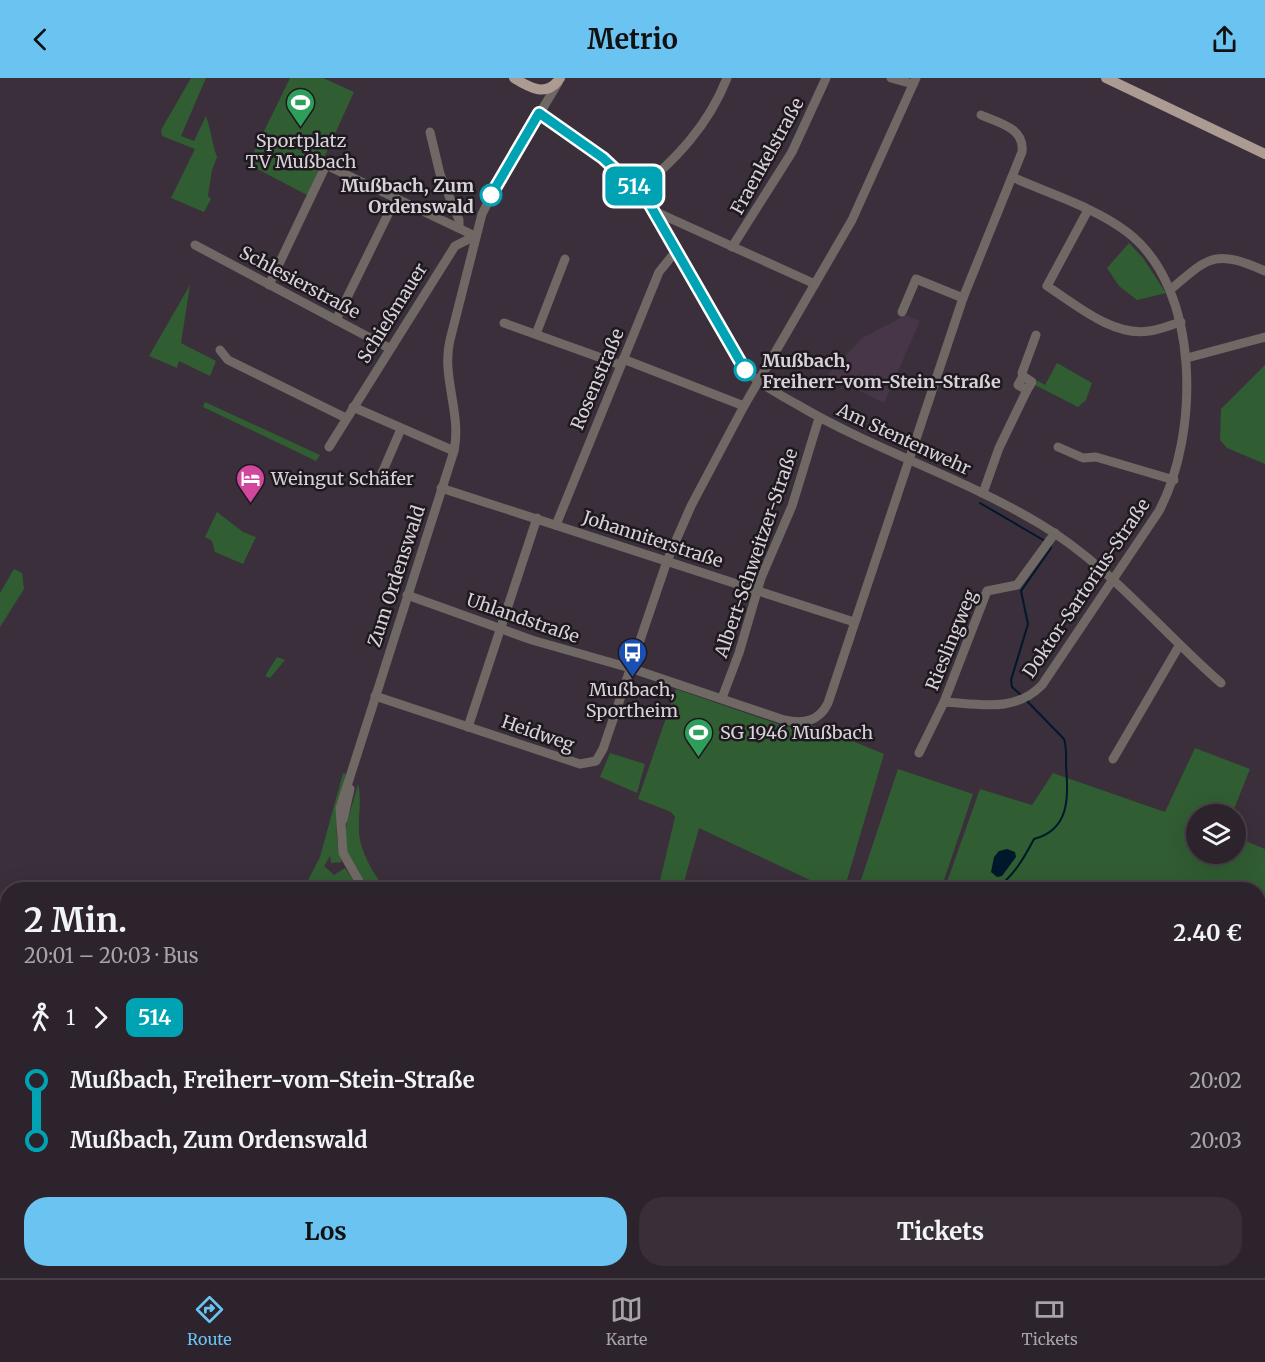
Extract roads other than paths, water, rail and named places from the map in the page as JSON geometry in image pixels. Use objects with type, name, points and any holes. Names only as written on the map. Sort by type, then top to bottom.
[{"type":"main road","points":[[514,78],[529,87],[546,90],[560,80]]},
{"type":"main road","points":[[1106,78],[1265,154]]},
{"type":"street","points":[[638,191],[669,165],[694,138],[711,113],[727,78]]},
{"type":"street","name":"Fraenkelstraße","points":[[732,247],[792,152],[826,78]]},
{"type":"street","points":[[630,668],[667,561],[698,491],[861,201],[914,81],[891,78]]},
{"type":"street","name":"Zum Ordenswald","points":[[359,882],[346,863],[341,825],[347,807],[349,783],[375,696],[454,451],[455,432],[447,354],[475,236],[491,195],[560,80]]},
{"type":"street","name":"Am Stentenwehr","points":[[529,87],[542,109],[603,158],[638,191],[654,211],[737,359],[758,381],[819,418],[983,493],[1113,581],[1179,646],[1221,683]]},
{"type":"street","points":[[854,622],[963,298],[1022,152],[1020,136],[981,115]]},
{"type":"street","points":[[430,132],[438,168],[459,220],[459,228]]},
{"type":"street","points":[[269,285],[326,165],[475,236]]},
{"type":"street","name":"Doktor-Sartorius-Straße","points":[[944,702],[1004,705],[1026,699],[1042,685],[1150,526],[1174,480],[1180,452],[1187,358],[1181,322],[1170,290],[1150,256],[1129,233],[1088,210],[1012,177]]},
{"type":"street","points":[[336,320],[396,198]]},
{"type":"street","points":[[1088,210],[1047,286],[1095,316],[1122,328],[1149,331],[1181,322]]},
{"type":"street","points":[[654,211],[670,216],[815,285]]},
{"type":"street","name":"Schießmauer","points":[[328,447],[455,246],[475,236]]},
{"type":"street","name":"Schlesierstraße","points":[[195,245],[389,348]]},
{"type":"street","name":"Rosenstraße","points":[[556,525],[659,272],[676,251]]},
{"type":"street","points":[[1170,290],[1204,262],[1218,256],[1265,271]]},
{"type":"street","points":[[536,334],[565,259]]},
{"type":"street","points":[[902,312],[916,279],[963,298]]},
{"type":"street","points":[[504,322],[744,406]]},
{"type":"street","points":[[983,493],[999,448],[1028,390],[1018,385],[1036,335]]},
{"type":"street","points":[[1187,358],[1265,338]]},
{"type":"street","points":[[220,350],[228,360],[346,418]]},
{"type":"street","points":[[353,407],[454,451]]},
{"type":"street","name":"Albert-Schweitzer-Straße","points":[[722,698],[739,653],[757,591],[792,506],[819,418]]},
{"type":"street","points":[[379,480],[401,429]]},
{"type":"street","points":[[1058,447],[1083,458],[1096,457],[1174,480]]},
{"type":"street","name":"Johanniterstraße","points":[[441,488],[854,622]]},
{"type":"street","points":[[468,727],[537,518]]},
{"type":"street","name":"Rieslingweg","points":[[919,753],[944,702],[987,591],[1017,585],[1050,539]]},
{"type":"street","name":"Uhlandstraße","points":[[407,595],[555,648],[630,668],[794,722],[809,721],[818,717],[828,703],[854,622]]},
{"type":"street","points":[[1113,759],[1179,646]]},
{"type":"street","name":"Heidweg","points":[[375,696],[580,764],[593,764],[603,749],[630,668]]},
{"type":"water","points":[[1007,849],[1015,852],[1016,857],[1002,876],[997,877],[991,872],[994,857],[999,851]]},
{"type":"waterway","points":[[980,503],[1045,541]]},
{"type":"waterway","points":[[1022,696],[1012,687],[1011,680],[1028,624],[1021,591],[1051,548],[1050,544]]},
{"type":"waterway","points":[[1004,882],[1018,867],[1034,839],[1046,835],[1054,828],[1060,820],[1066,801],[1064,739],[1026,700]]},
{"type":"place","name":"Sportplatz TV Mußbach","points":[[301,128]]},
{"type":"place","name":"Mußbach, Zum Ordenswald","points":[[491,195]]},
{"type":"place","name":"Mußbach, Freiherr-vom-Stein-Straße","points":[[745,370]]},
{"type":"place","name":"Weingut Schäfer","points":[[250,504]]},
{"type":"place","name":"Mußbach, Sportheim","points":[[632,678]]},
{"type":"place","name":"SG 1946 Mußbach","points":[[699,758]]}]
